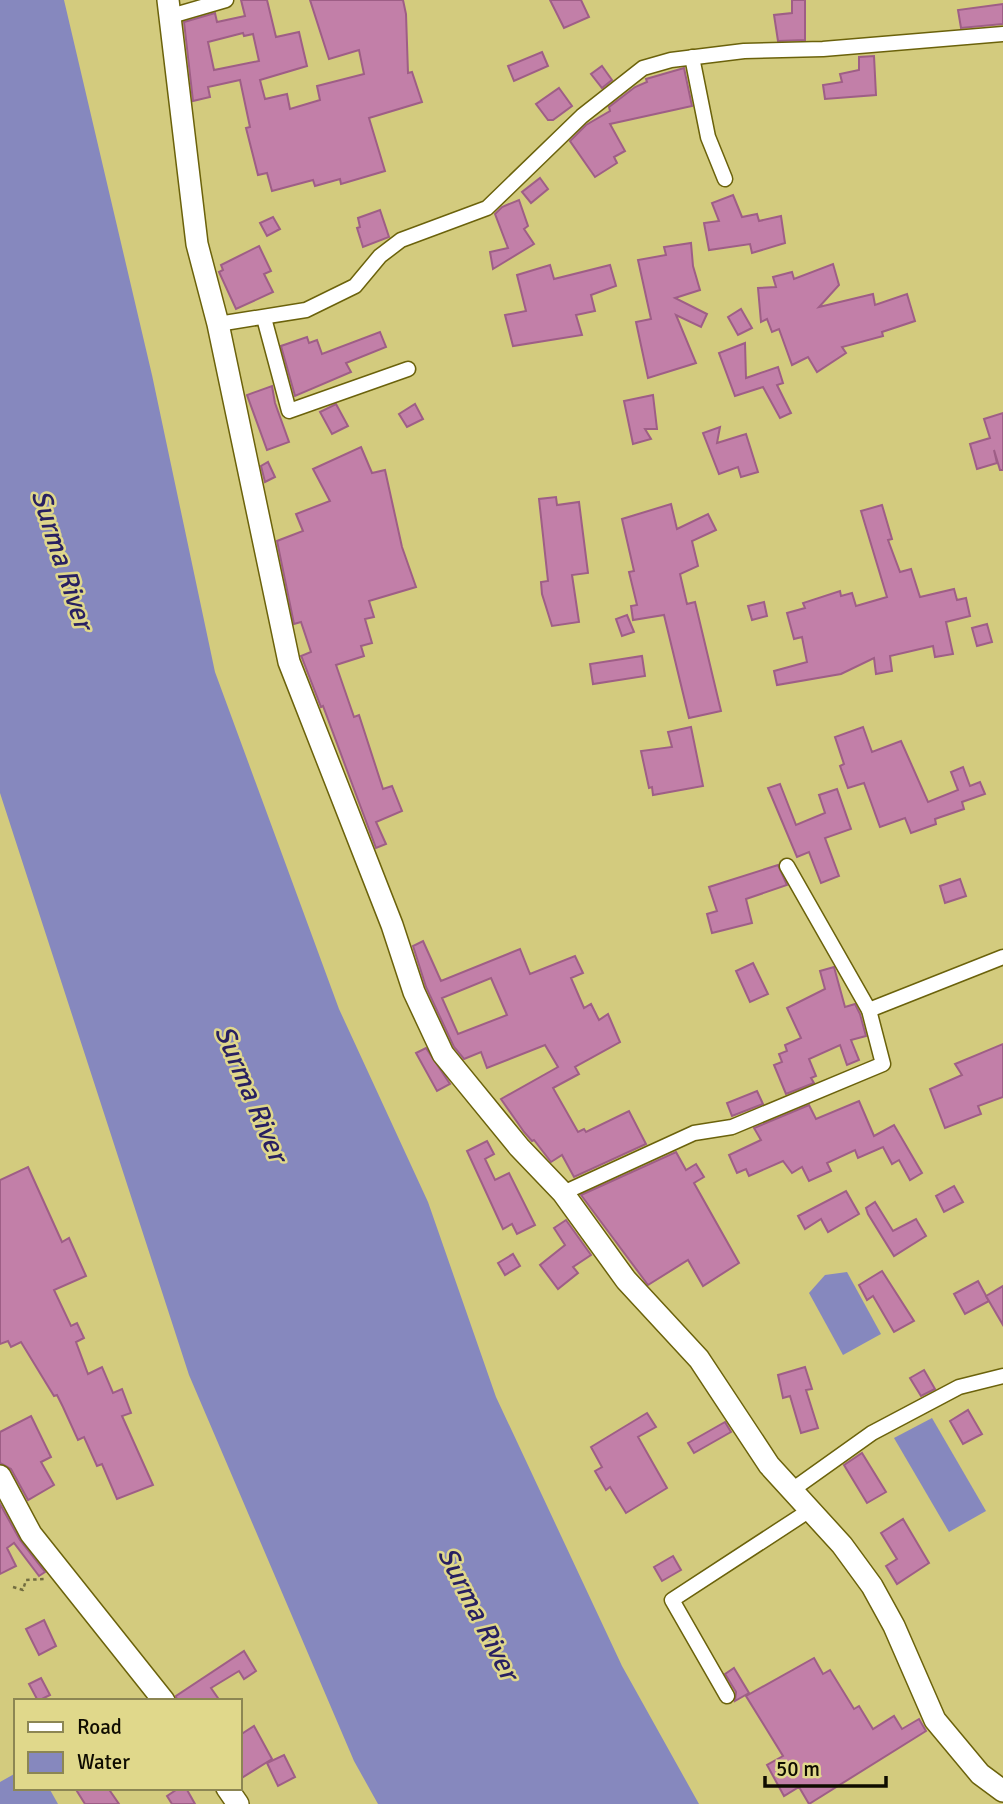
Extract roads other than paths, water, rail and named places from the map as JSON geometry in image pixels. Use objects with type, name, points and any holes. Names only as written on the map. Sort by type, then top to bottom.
[{"type":"street","points":[[226,0],[170,8],[197,244],[218,324],[289,663],[392,925],[414,992],[443,1054],[519,1147],[563,1193],[626,1280],[699,1359],[769,1465],[842,1545],[872,1586],[935,1720],[980,1774],[1003,1791]]},
{"type":"street","points":[[218,324],[306,310],[355,286],[380,256],[401,240],[487,208],[612,90],[643,68],[692,57],[744,51],[823,49],[1003,34]]},
{"type":"street","points":[[692,57],[708,137],[725,179]]},
{"type":"street","points":[[264,318],[289,411],[408,369]]},
{"type":"street","points":[[563,1193],[694,1133],[732,1126],[883,1064],[869,1010],[787,866]]},
{"type":"street","points":[[869,1010],[1003,957]]},
{"type":"street","points":[[792,1490],[872,1433],[959,1387],[1003,1376]]},
{"type":"street","points":[[0,1476],[31,1534],[162,1699]]},
{"type":"street","points":[[727,1696],[672,1600],[810,1510]]},
{"type":"water","name":"Surma River","points":[[0,0],[64,0],[152,375],[215,672],[339,1009],[428,1202],[496,1397],[622,1666],[699,1804],[378,1804],[354,1761],[189,1375],[0,793]]},
{"type":"water","points":[[847,1272],[881,1334],[843,1355],[809,1293],[825,1275]]},
{"type":"water","points":[[932,1418],[986,1511],[949,1532],[894,1438]]},
{"type":"water","points":[[14,1774],[14,1790],[50,1790],[58,1804],[0,1804],[0,1782]]}]
